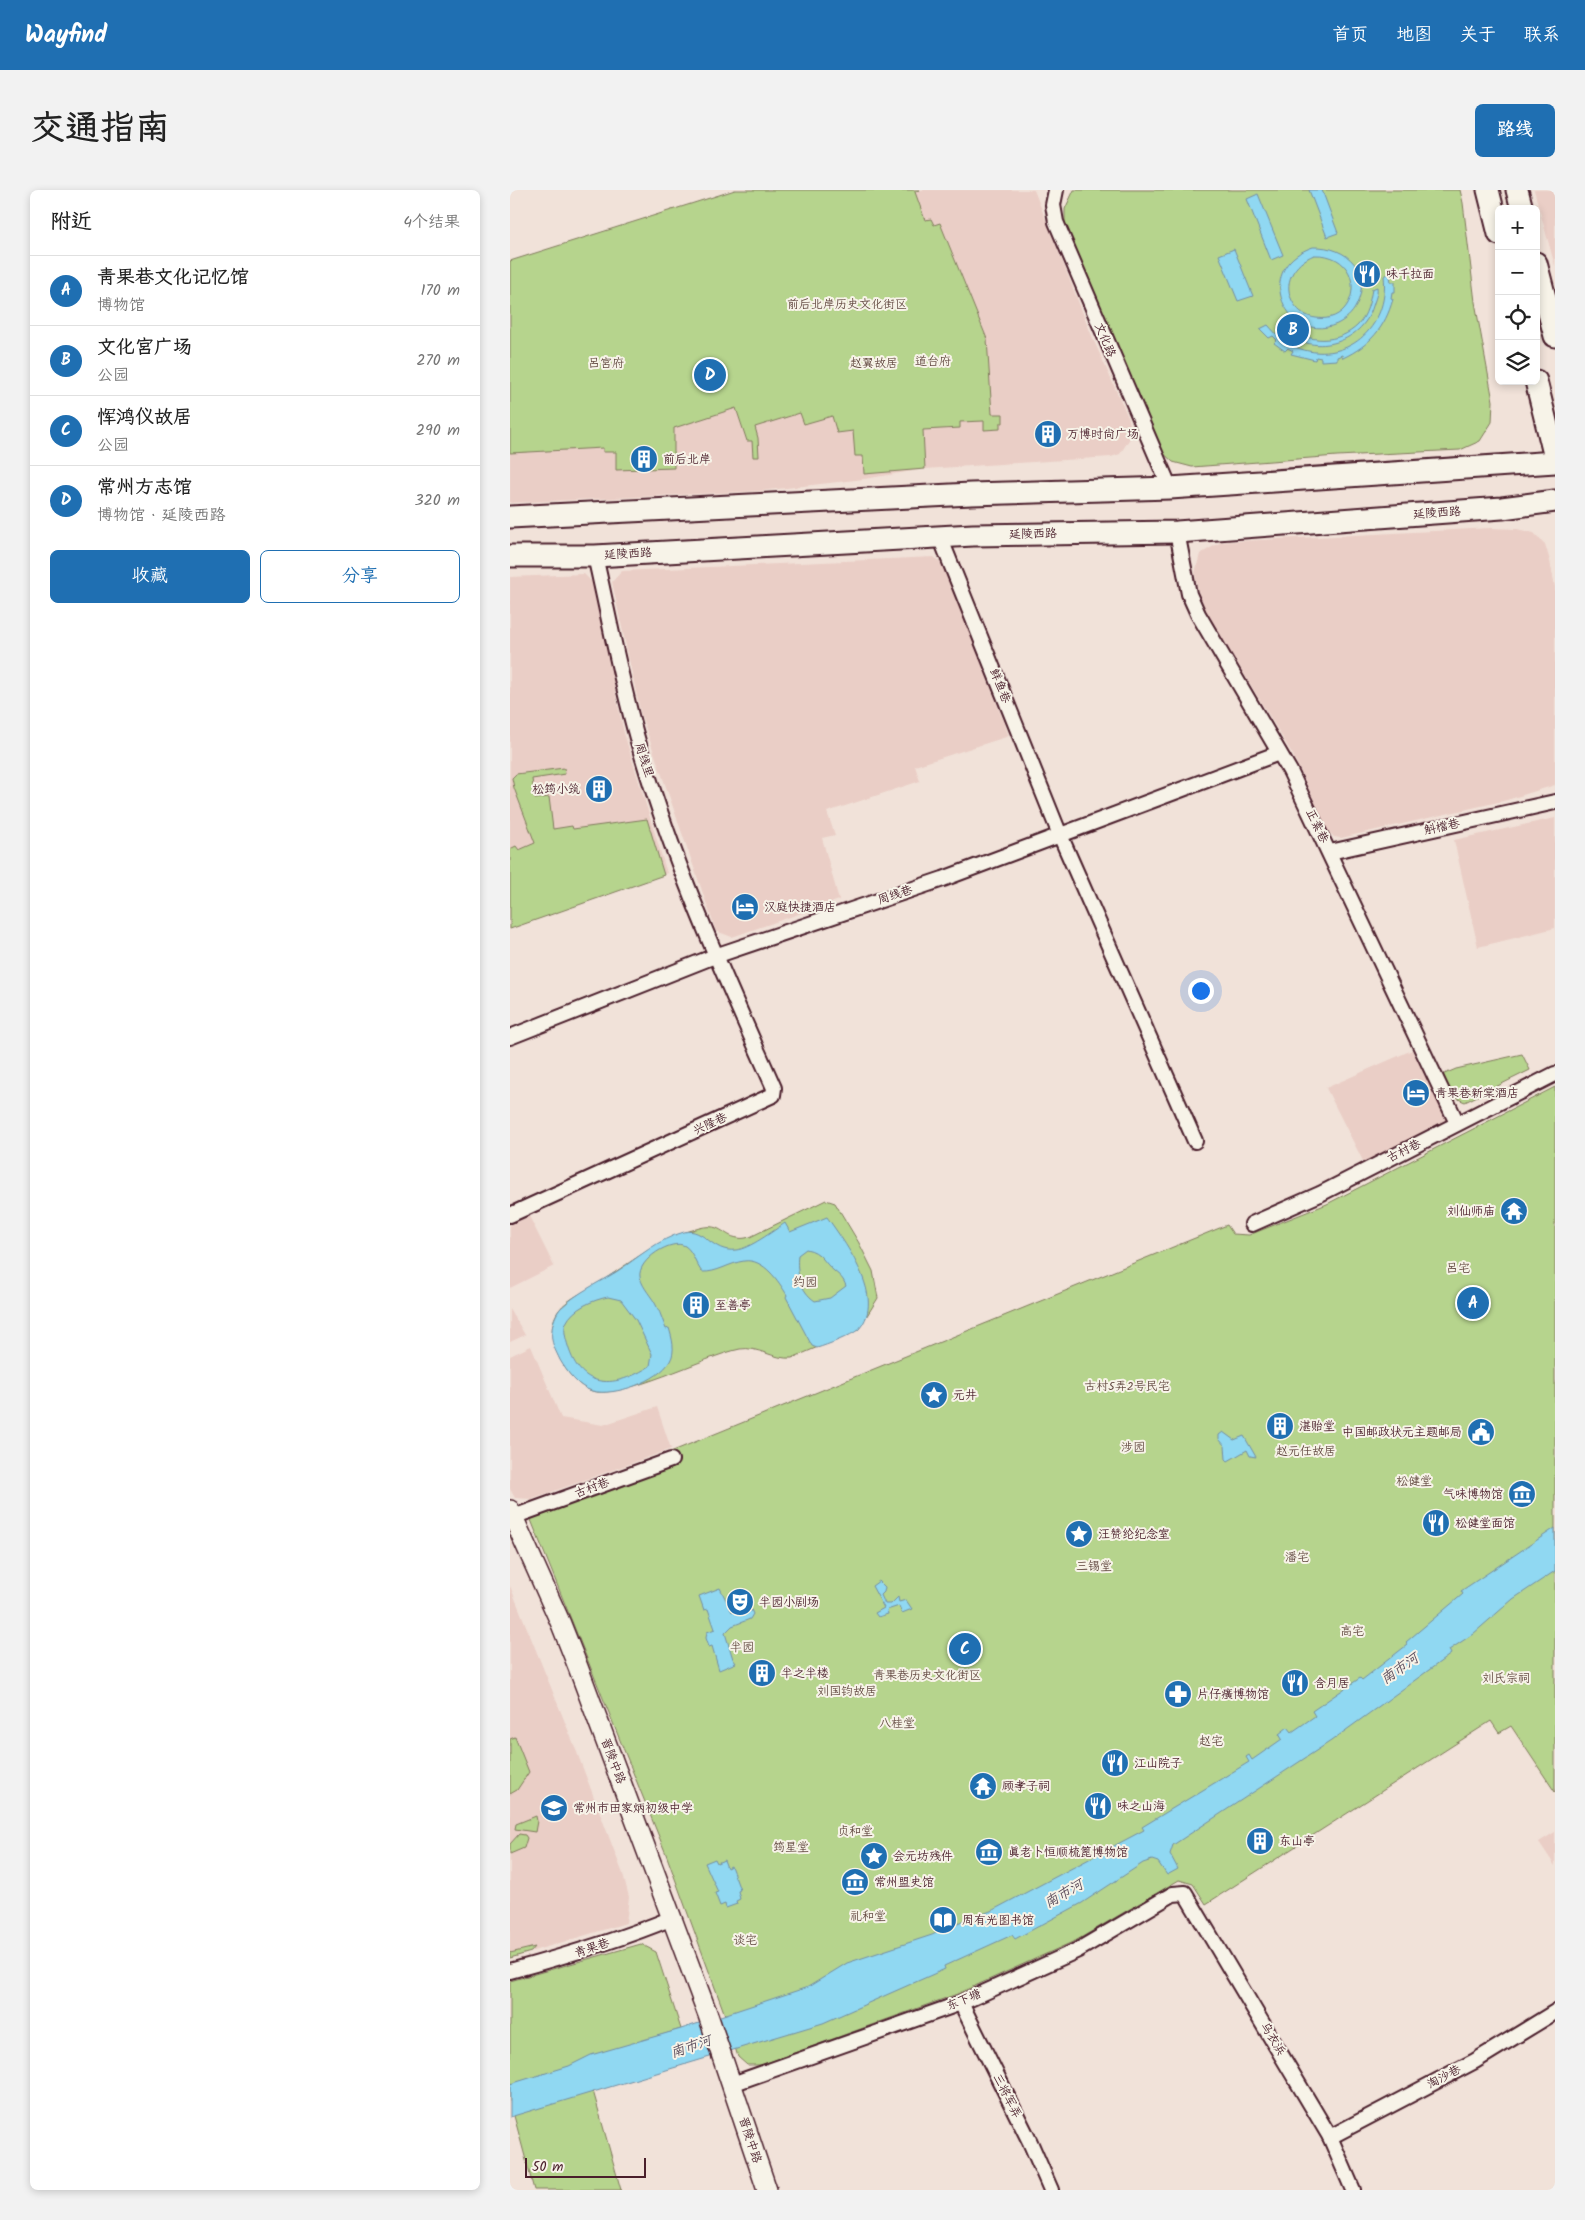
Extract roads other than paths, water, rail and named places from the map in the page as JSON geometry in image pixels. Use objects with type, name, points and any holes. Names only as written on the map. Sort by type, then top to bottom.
[{"type":"main road","points":[[1488,190],[1495,218]]},
{"type":"main road","points":[[1517,190],[1521,205]]},
{"type":"main road","points":[[1540,279],[1555,336]]},
{"type":"main road","points":[[510,516],[970,494],[1170,488],[1555,460],[1537,385]]},
{"type":"main road","name":"延陵西路","points":[[510,556],[595,556],[940,537],[1177,532],[1502,508],[1555,501]]},
{"type":"main road","name":"晋陵中路","points":[[512,1514],[561,1624],[672,1918],[708,2015],[767,2190]]},
{"type":"street","name":"文化路","points":[[1056,190],[1053,205],[1056,222],[1170,488]]},
{"type":"street","name":"正素巷","points":[[1177,532],[1189,594],[1195,607],[1279,753],[1330,852],[1457,1124]]},
{"type":"street","name":"鲜鱼巷","points":[[940,537],[1060,835],[1195,1141]]},
{"type":"street","name":"周线里","points":[[595,556],[637,738],[680,867],[715,956]]},
{"type":"street","name":"周线巷","points":[[510,1037],[715,956],[943,879],[1279,753]]},
{"type":"street","name":"斛檔巷","points":[[1330,852],[1555,802]]},
{"type":"street","name":"兴隆巷","points":[[510,1215],[773,1095],[774,1088],[715,956]]},
{"type":"street","name":"古村巷","points":[[1252,1224],[1320,1194],[1555,1074]]},
{"type":"street","name":"古村巷","points":[[512,1514],[671,1460]]},
{"type":"street","name":"东下塘","points":[[732,2084],[961,2003],[1078,1950],[1172,1894],[1185,1893]]},
{"type":"street","name":"乌衣浜","points":[[1185,1893],[1330,2137],[1353,2190]]},
{"type":"street","name":"青果巷","points":[[510,1971],[636,1934],[672,1918]]},
{"type":"street","name":"三将军弄","points":[[961,2003],[1030,2142],[1051,2190]]},
{"type":"street","name":"淘沙巷","points":[[1330,2137],[1483,2057],[1555,2012]]},
{"type":"water","points":[[1309,190],[1322,190],[1338,233],[1327,237]]},
{"type":"water","points":[[1258,194],[1283,255],[1271,260],[1247,199]]},
{"type":"water","points":[[1313,247],[1326,248],[1337,251],[1354,263],[1359,272],[1361,282],[1360,294],[1356,306],[1348,317],[1337,324],[1319,328],[1303,324],[1291,315],[1283,302],[1280,286],[1283,271],[1294,257]],"holes":[[[1314,255],[1331,257],[1343,265],[1350,276],[1352,288],[1349,301],[1342,311],[1331,317],[1309,317],[1294,304],[1290,296],[1289,282],[1295,269],[1307,259]]]},
{"type":"water","points":[[1234,249],[1253,296],[1238,301],[1219,255]]},
{"type":"water","points":[[1393,272],[1394,275],[1390,276],[1391,282],[1395,282],[1395,292],[1392,292],[1391,298],[1393,299],[1386,319],[1369,341],[1343,358],[1342,355],[1337,357],[1337,360],[1321,361],[1321,358],[1316,357],[1315,360],[1291,354],[1293,351],[1288,348],[1285,351],[1274,343],[1277,340],[1273,336],[1269,338],[1260,329],[1268,325],[1287,343],[1313,352],[1331,352],[1347,347],[1372,327],[1380,312],[1384,295],[1384,276]]},
{"type":"water","points":[[1377,287],[1373,306],[1367,319],[1358,330],[1347,338],[1334,343],[1320,345],[1306,343],[1293,338],[1282,328],[1288,326],[1296,332],[1313,339],[1342,336],[1358,325],[1364,317],[1372,289]]},
{"type":"water","points":[[827,1217],[844,1241],[860,1271],[866,1287],[868,1302],[866,1316],[859,1329],[855,1332],[821,1347],[812,1346],[786,1297],[787,1295],[775,1278],[764,1267],[758,1263],[744,1261],[713,1271],[702,1272],[688,1248],[679,1244],[656,1252],[644,1264],[640,1277],[655,1303],[666,1329],[669,1328],[673,1353],[670,1361],[664,1368],[656,1375],[635,1386],[612,1392],[601,1392],[592,1391],[578,1383],[560,1360],[552,1339],[552,1328],[560,1309],[581,1293],[657,1244],[675,1235],[691,1231],[703,1236],[721,1248],[736,1250],[754,1243],[785,1223],[790,1232]],"holes":[[[806,1249],[816,1252],[845,1283],[846,1286],[830,1298],[815,1301],[806,1292],[800,1281],[798,1255]],[[608,1297],[621,1300],[636,1320],[652,1354],[650,1366],[637,1373],[613,1381],[601,1381],[591,1378],[574,1361],[567,1343],[565,1329],[569,1318],[578,1309],[596,1300]]]},
{"type":"water","points":[[1223,1432],[1234,1440],[1244,1436],[1256,1457],[1250,1456],[1247,1450],[1228,1461],[1226,1459],[1225,1446],[1219,1439],[1219,1435]]},
{"type":"water","name":"南市河","points":[[1555,1528],[1555,1571],[1513,1599],[1473,1634],[1449,1650],[1451,1654],[1331,1741],[1173,1845],[1170,1854],[1178,1869],[1167,1875],[1158,1862],[1152,1860],[1143,1863],[1082,1903],[1015,1939],[1012,1935],[944,1966],[945,1969],[823,2023],[510,2117],[510,2084],[569,2066],[591,2055],[681,2029],[808,1987],[847,1963],[932,1935],[977,1914],[978,1916],[993,1910],[1144,1830],[1142,1827],[1249,1762],[1246,1757],[1249,1755],[1252,1760],[1282,1739],[1279,1734],[1288,1727],[1292,1732],[1315,1716],[1312,1711],[1360,1678],[1362,1680],[1407,1645],[1406,1642],[1463,1594],[1461,1591]]},
{"type":"water","points":[[879,1581],[885,1587],[881,1595],[885,1604],[891,1604],[898,1597],[899,1602],[906,1600],[912,1609],[902,1613],[899,1606],[887,1610],[888,1614],[878,1617],[875,1613],[884,1608],[872,1586]]},
{"type":"water","points":[[720,1588],[732,1612],[749,1605],[753,1614],[750,1619],[732,1626],[725,1633],[736,1663],[719,1670],[712,1646],[709,1647],[706,1638],[707,1632],[715,1629],[708,1609],[704,1610],[699,1596]]},
{"type":"water","points":[[715,1859],[717,1863],[724,1860],[727,1868],[731,1866],[740,1890],[738,1891],[740,1899],[736,1901],[737,1904],[726,1908],[725,1904],[720,1906],[715,1893],[718,1892],[705,1863]]},
{"type":"place","name":"味千拉面","points":[[1367,274]]},
{"type":"place","name":"文化宫广场","points":[[1293,330]]},
{"type":"place","name":"常州方志馆","points":[[710,375]]},
{"type":"place","name":"万博时尚广场","points":[[1048,434]]},
{"type":"place","name":"前后北岸","points":[[644,459]]},
{"type":"place","name":"松筠小筑","points":[[599,789]]},
{"type":"place","name":"汉庭快捷酒店","points":[[745,907]]},
{"type":"place","name":"青果巷新棠酒店","points":[[1416,1093]]},
{"type":"place","name":"刘仙师庙","points":[[1514,1211]]},
{"type":"place","name":"青果巷文化记忆馆","points":[[1473,1303]]},
{"type":"place","name":"至善亭","points":[[696,1305]]},
{"type":"place","name":"元井","points":[[934,1395]]},
{"type":"place","name":"湛贻堂","points":[[1280,1426]]},
{"type":"place","name":"中国邮政状元主题邮局","points":[[1481,1432]]},
{"type":"place","name":"气味博物馆","points":[[1522,1494]]},
{"type":"place","name":"松健堂面馆","points":[[1436,1523]]},
{"type":"place","name":"汪赞纶纪念室","points":[[1079,1534]]},
{"type":"place","name":"半园小剧场","points":[[740,1602]]},
{"type":"place","name":"恽鸿仪故居","points":[[965,1649]]},
{"type":"place","name":"半之半楼","points":[[762,1673]]},
{"type":"place","name":"含月居","points":[[1295,1683]]},
{"type":"place","name":"片仔癀博物馆","points":[[1178,1694]]},
{"type":"place","name":"江山院子","points":[[1115,1763]]},
{"type":"place","name":"顾孝子祠","points":[[983,1786]]},
{"type":"place","name":"味之山海","points":[[1098,1806]]},
{"type":"place","name":"常州市田家炳初级中学","points":[[554,1808]]},
{"type":"place","name":"东山亭","points":[[1260,1841]]},
{"type":"place","name":"真老卜恒顺梳篦博物馆","points":[[989,1852]]},
{"type":"place","name":"会元坊残件","points":[[874,1856]]},
{"type":"place","name":"常州盟史馆","points":[[855,1882]]},
{"type":"place","name":"周有光图书馆","points":[[943,1920]]},
{"type":"park label","name":"前后北岸历史文化街区","points":[[847,304]]},
{"type":"park label","name":"道台府","points":[[933,361]]},
{"type":"park label","name":"吕宫府","points":[[606,363]]},
{"type":"park label","name":"赵翼故居","points":[[874,363]]},
{"type":"park label","name":"吕宅","points":[[1458,1268]]},
{"type":"park label","name":"约园","points":[[805,1282]]},
{"type":"park label","name":"古村5弄2号民宅","points":[[1127,1386]]},
{"type":"park label","name":"涉园","points":[[1133,1447]]},
{"type":"park label","name":"赵元任故居","points":[[1306,1451]]},
{"type":"park label","name":"松健堂","points":[[1414,1481]]},
{"type":"park label","name":"潘宅","points":[[1297,1557]]},
{"type":"park label","name":"三锡堂","points":[[1094,1566]]},
{"type":"park label","name":"高宅","points":[[1352,1631]]},
{"type":"park label","name":"半园","points":[[742,1647]]},
{"type":"park label","name":"青果巷历史文化街区","points":[[927,1675]]},
{"type":"park label","name":"刘氏宗祠","points":[[1506,1678]]},
{"type":"park label","name":"刘国钧故居","points":[[847,1691]]},
{"type":"park label","name":"八桂堂","points":[[897,1723]]},
{"type":"park label","name":"赵宅","points":[[1211,1741]]},
{"type":"park label","name":"贞和堂","points":[[855,1831]]},
{"type":"park label","name":"筠星堂","points":[[791,1847]]},
{"type":"park label","name":"礼和堂","points":[[868,1916]]},
{"type":"park label","name":"谈宅","points":[[745,1940]]}]
